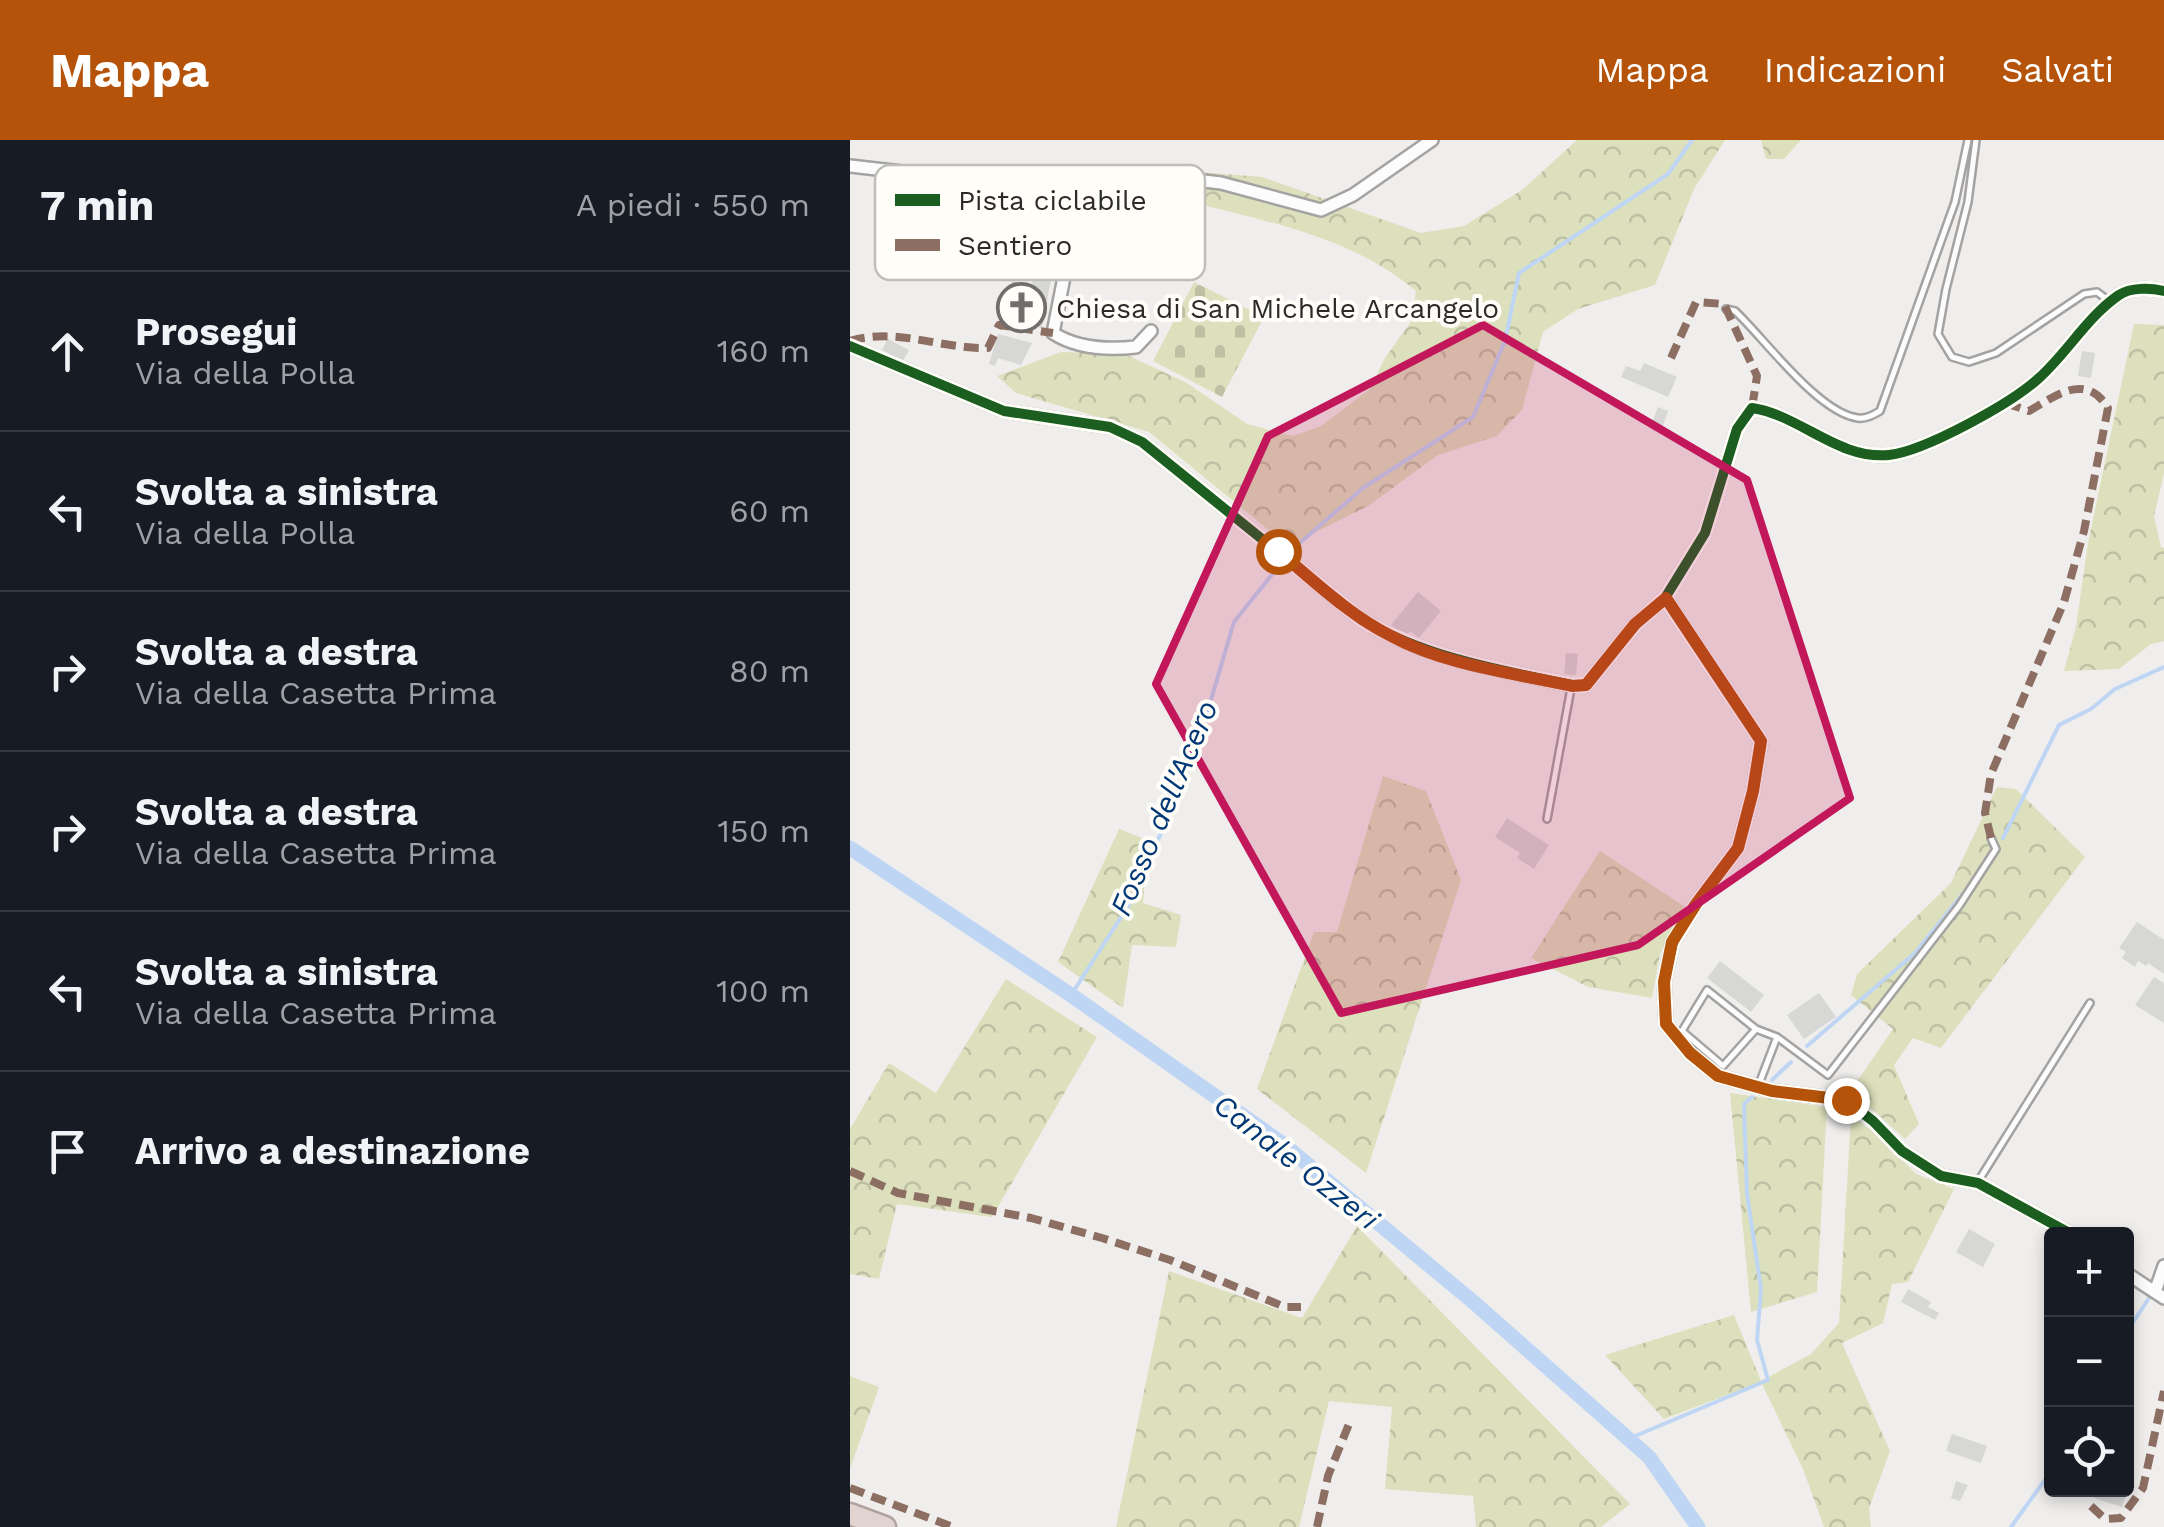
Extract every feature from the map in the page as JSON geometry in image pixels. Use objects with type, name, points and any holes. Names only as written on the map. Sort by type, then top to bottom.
[{"type":"highway","points":[[850,1514],[885,1527]]},
{"type":"street","points":[[1205,181],[1321,210],[1353,196],[1432,140]]},
{"type":"street","points":[[850,166],[875,169]]},
{"type":"street","points":[[1063,280],[1053,332],[1067,343],[1136,348],[1150,330]]},
{"type":"street","points":[[850,346],[1004,411],[1110,427],[1142,442],[1362,620],[1394,638],[1448,658],[1572,686],[1586,685],[1635,624],[1666,598],[1704,533],[1737,428],[1752,408],[1772,411],[1834,444],[1858,452],[1890,454],[1948,436],[2038,380],[2122,292],[2164,290]]},
{"type":"street","points":[[1666,598],[1761,741],[1738,848],[1672,942],[1664,982],[1666,1024],[1690,1053],[1718,1076],[1758,1087],[1846,1100],[1873,1120],[1902,1151],[1941,1176],[1978,1183],[2058,1227]]},
{"type":"street","points":[[2134,1278],[2159,1295],[2164,1266]]},
{"type":"lane","points":[[1726,309],[1735,310],[1825,402],[1856,418],[1880,412],[1955,202],[1968,140]]},
{"type":"lane","points":[[1976,140],[1968,202],[1938,334],[1952,357],[1968,362],[1996,353],[2084,294],[2096,292],[2112,302]]},
{"type":"lane","points":[[1547,819],[1572,686]]},
{"type":"lane","points":[[1756,1029],[1723,1066],[1682,1032],[1707,990],[1756,1029],[1777,1038],[1828,1075],[1959,906],[1996,849],[1991,838]]},
{"type":"lane","points":[[1978,1183],[1991,1156],[2090,1002]]},
{"type":"lane","points":[[1758,1087],[1777,1038]]},
{"type":"highlighted area","points":[[1483,325],[1747,480],[1850,798],[1638,945],[1341,1013],[1156,684],[1268,436]]},
{"type":"green space","points":[[1577,140],[1725,140],[1694,189],[1655,285],[1578,309],[1543,332],[1522,410],[1497,436],[1438,455],[1368,506],[1288,546],[1149,432],[1016,393],[997,376],[1061,352],[1125,354],[1187,383],[1247,424],[1293,436],[1321,426],[1370,389],[1385,358],[1412,320],[1416,291],[1391,272],[1337,244],[1205,206],[1205,172],[1262,177],[1421,233],[1464,226],[1522,190]]},
{"type":"green space","points":[[1761,140],[1801,140],[1784,159],[1766,159]]},
{"type":"green space","points":[[1194,282],[1264,317],[1222,397],[1153,361]]},
{"type":"green space","points":[[2134,324],[2164,325],[2164,474],[2154,516],[2164,548],[2164,641],[2151,644],[2119,669],[2064,671],[2076,627],[2088,543]]},
{"type":"green space","points":[[1383,776],[1426,791],[1461,880],[1366,1173],[1257,1089],[1314,932],[1337,932]]},
{"type":"green space","points":[[1997,787],[2016,789],[2085,857],[1941,1048],[1913,1038],[1894,1065],[1919,1124],[1905,1139],[1851,1090],[1893,1029],[1851,995],[1857,974],[1951,883]]},
{"type":"green space","points":[[1119,829],[1147,840],[1143,903],[1181,915],[1176,947],[1132,945],[1123,1008],[1058,962]]},
{"type":"green space","points":[[1600,851],[1684,906],[1660,954],[1652,998],[1588,987],[1531,958]]},
{"type":"green space","points":[[1006,979],[1097,1037],[992,1217],[897,1204],[879,1279],[850,1274],[850,1129],[889,1063],[936,1093]]},
{"type":"green space","points":[[1730,1093],[1827,1107],[1817,1292],[1751,1312]]},
{"type":"green space","points":[[1851,1115],[1882,1139],[1916,1174],[1954,1189],[1908,1282],[1892,1284],[1883,1323],[1842,1343],[1890,1451],[1869,1508],[1871,1527],[1824,1527],[1803,1469],[1761,1382],[1664,1419],[1605,1355],[1734,1315],[1761,1381],[1811,1354],[1839,1323]]},
{"type":"green space","points":[[1357,1226],[1630,1504],[1601,1527],[1476,1527],[1473,1496],[1385,1489],[1392,1407],[1329,1401],[1299,1527],[1116,1527],[1169,1271],[1302,1318]]},
{"type":"green space","points":[[850,1376],[879,1387],[850,1469]]},
{"type":"building","points":[[1032,280],[1051,280],[1042,328],[1033,326],[1034,319],[1020,316],[1018,325],[998,321],[1000,310],[996,302],[1009,299],[1012,281],[1032,284]]},
{"type":"building","points":[[998,334],[1032,343],[1021,365],[998,358],[995,366],[989,364]]},
{"type":"building","points":[[888,339],[909,350],[903,361],[882,350]]},
{"type":"building","points":[[2082,351],[2095,353],[2091,378],[2078,376]]},
{"type":"building","points":[[1644,363],[1677,377],[1668,397],[1621,377],[1626,366],[1640,371]]},
{"type":"building","points":[[1658,407],[1668,411],[1663,426],[1652,422]]},
{"type":"building","points":[[1418,592],[1441,611],[1419,638],[1410,631],[1405,636],[1391,625]]},
{"type":"building","points":[[1566,653],[1578,654],[1576,675],[1564,674]]},
{"type":"building","points":[[1507,818],[1549,845],[1534,869],[1517,858],[1520,853],[1495,837]]},
{"type":"building","points":[[2137,922],[2164,940],[2164,974],[2148,963],[2146,966],[2138,961],[2135,967],[2122,958],[2126,952],[2119,948]]},
{"type":"building","points":[[1720,961],[1764,995],[1751,1012],[1707,978]]},
{"type":"building","points":[[2154,977],[2164,983],[2164,1023],[2135,1005]]},
{"type":"building","points":[[1819,993],[1836,1017],[1804,1039],[1787,1015]]},
{"type":"building","points":[[1969,1229],[1995,1244],[1983,1267],[1956,1252]]},
{"type":"building","points":[[1908,1289],[1931,1302],[1928,1307],[1939,1313],[1935,1320],[1901,1302]]},
{"type":"building","points":[[1952,1434],[1987,1446],[1981,1463],[1946,1451]]},
{"type":"building","points":[[1956,1481],[1968,1485],[1960,1501],[1951,1498]]},
{"type":"building","points":[[2094,1497],[2125,1497],[2122,1507]]},
{"type":"waterway","name":"Fosso dell'Acero","points":[[1294,548],[1363,488],[1473,417],[1505,341],[1519,273],[1668,174],[1692,140]]},
{"type":"waterway","name":"Fosso dell'Acero","points":[[1071,995],[1134,897],[1197,747],[1234,622],[1278,567]]},
{"type":"waterway","points":[[2003,838],[2059,725],[2091,709],[2115,689],[2164,667]]},
{"type":"waterway","name":"Canale Ozzeri","points":[[850,848],[1071,995],[1283,1144],[1471,1300],[1649,1457],[1698,1527]]},
{"type":"waterway","points":[[1807,1046],[1915,953],[1970,885]]},
{"type":"waterway","points":[[1772,1080],[1791,1062]]},
{"type":"waterway","points":[[1628,1439],[1768,1380],[1757,1340],[1761,1289],[1747,1194],[1744,1104],[1752,1097]]},
{"type":"waterway","points":[[2134,1321],[2149,1298]]},
{"type":"waterway","points":[[2011,1527],[2044,1481]]},
{"type":"marked path","points":[[1671,358],[1696,302],[1724,304],[1757,376],[1752,408]]},
{"type":"marked path","points":[[850,341],[885,336],[988,348],[999,325],[1053,333]]},
{"type":"marked path","points":[[1991,838],[1985,813],[1991,774],[2064,602],[2084,531],[2108,408],[2099,397],[2081,389],[2060,394],[2029,411],[2002,402]]},
{"type":"marked path","points":[[850,1171],[898,1193],[1031,1218],[1102,1238],[1170,1260],[1285,1307],[1301,1307]]},
{"type":"marked path","points":[[2091,1506],[2105,1519],[2121,1518],[2143,1488],[2164,1391]]},
{"type":"marked path","points":[[1317,1527],[1328,1476],[1349,1424]]},
{"type":"marked path","points":[[850,1488],[953,1527]]},
{"type":"cycle path","points":[[850,346],[1004,411],[1110,427],[1142,442],[1362,620],[1387,633],[1464,661],[1586,685],[1635,625],[1665,598],[1705,533],[1737,429],[1752,408],[1770,412],[1853,451],[1870,455],[1905,452],[1967,424],[2026,388],[2119,295],[2141,289],[2164,291]]},
{"type":"cycle path","points":[[1665,598],[1761,741],[1738,848],[1673,942],[1664,981],[1666,1024],[1689,1053],[1718,1076],[1773,1091],[1846,1100],[1902,1151],[1941,1176],[1978,1183],[2058,1227]]},
{"type":"place","name":"Chiesa di San Michele Arcangelo","points":[[1021,308]]},
{"type":"route","points":[[1278,551],[1362,620],[1394,638],[1448,658],[1572,686],[1586,685],[1635,624],[1666,598],[1761,741],[1738,848],[1672,942],[1664,982],[1666,1024],[1690,1053],[1718,1076],[1772,1091],[1846,1100]]}]
